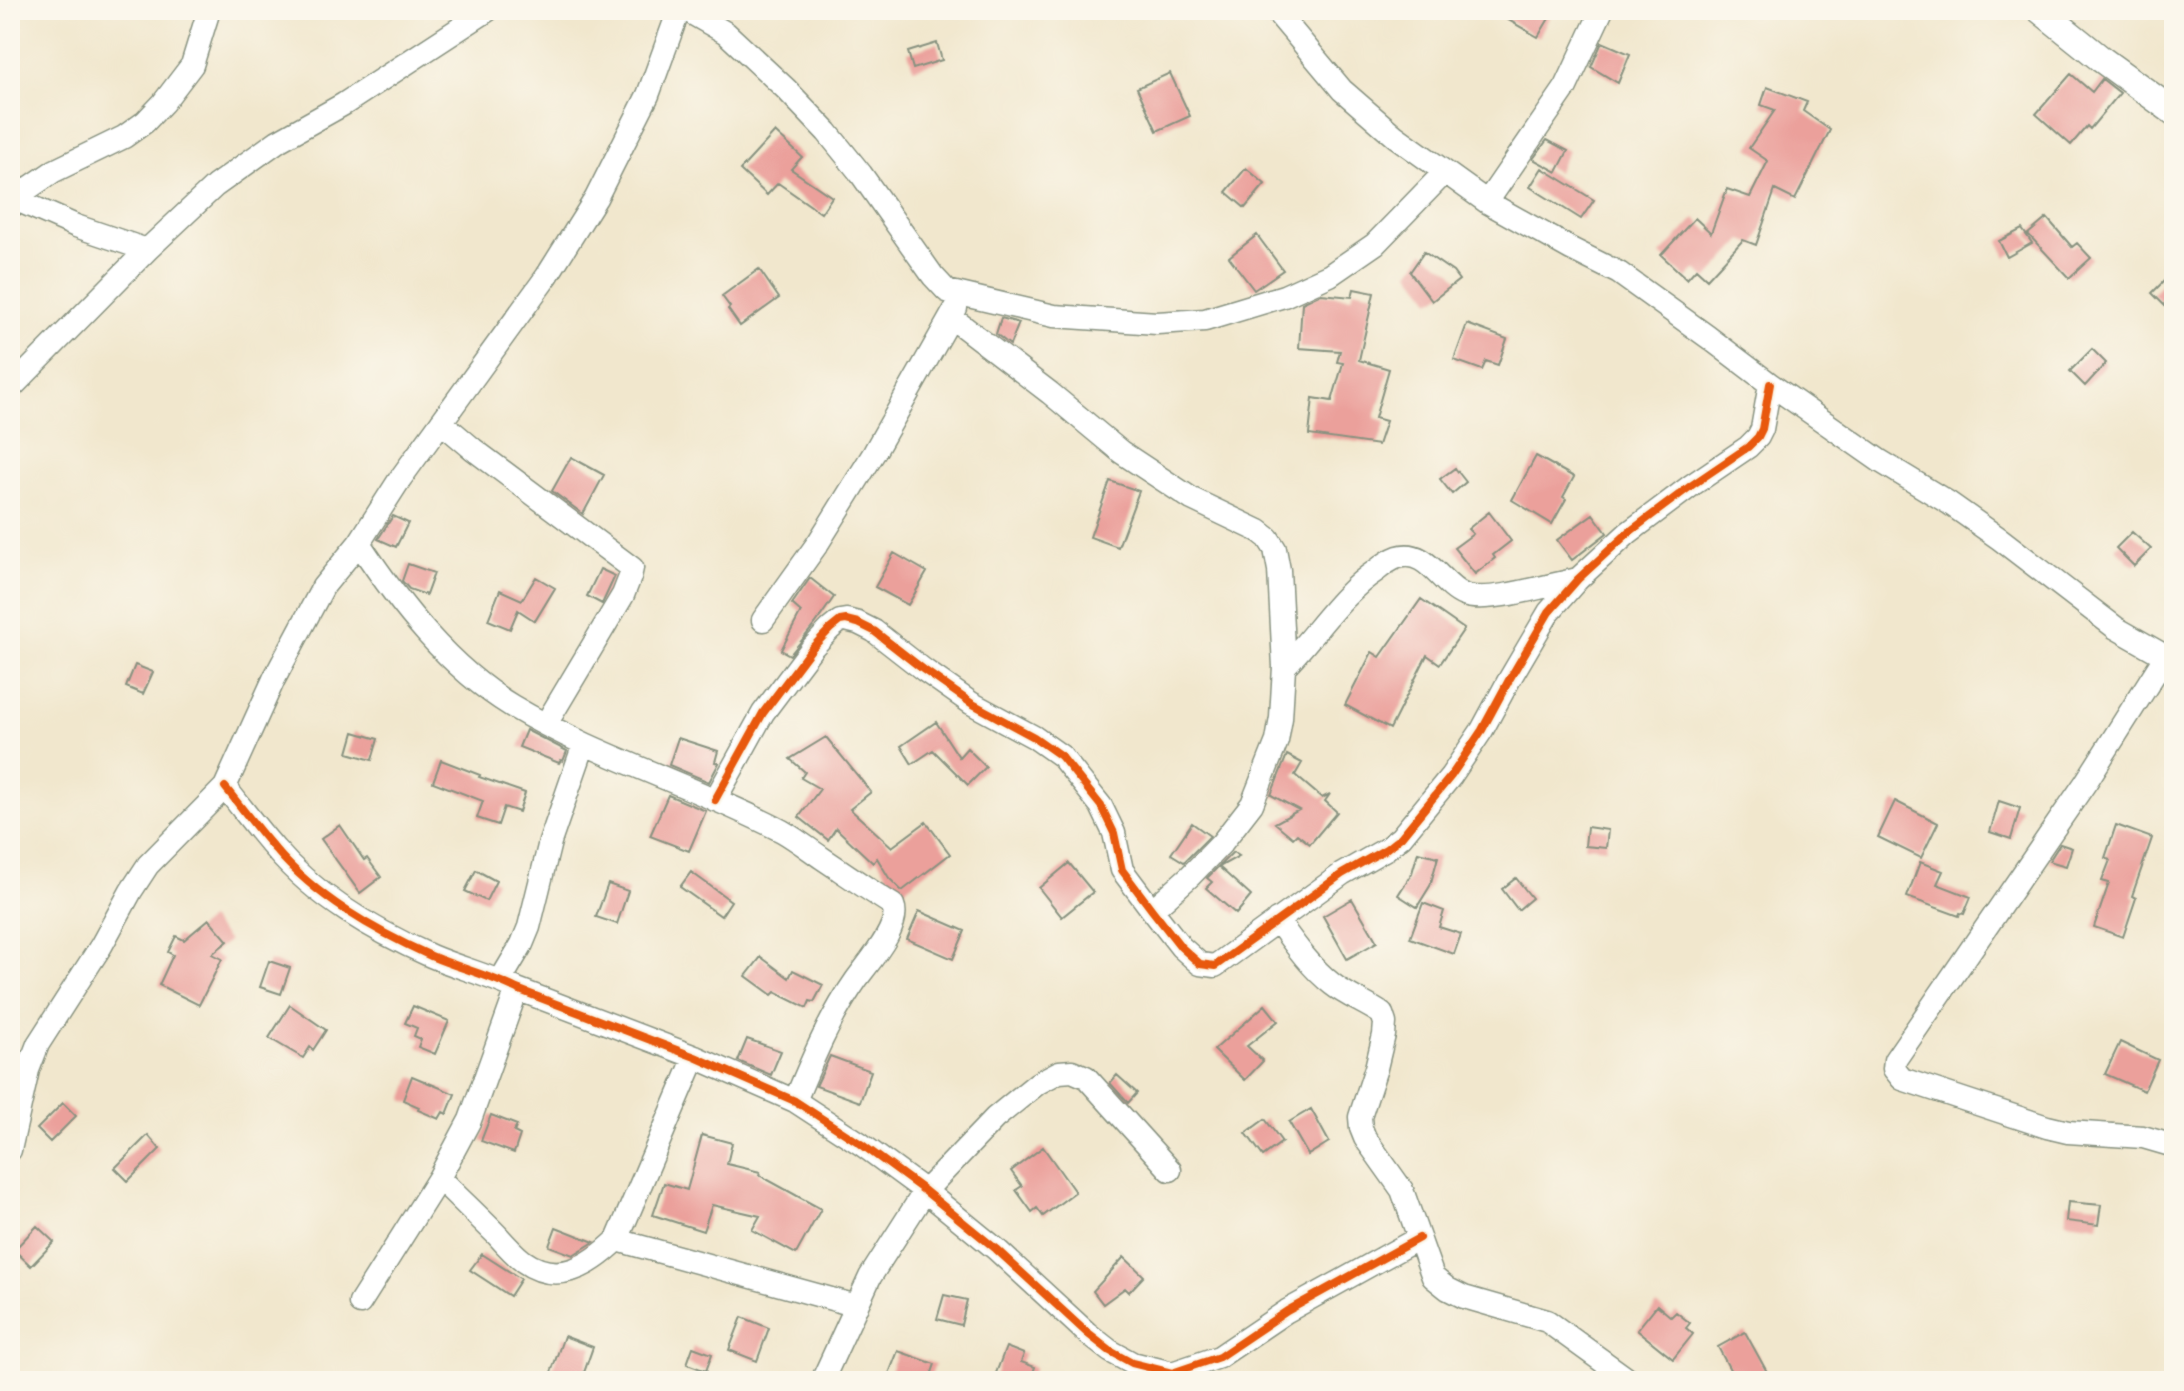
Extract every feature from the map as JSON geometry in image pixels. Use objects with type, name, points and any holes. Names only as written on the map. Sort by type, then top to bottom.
[{"type":"street","points":[[12,198],[54,171],[124,137],[145,122],[192,65],[209,10]]},
{"type":"street","points":[[10,389],[215,186],[278,141],[344,104],[488,10]]},
{"type":"street","points":[[10,1150],[28,1070],[38,1044],[148,865],[225,787],[274,679],[323,587],[359,543],[400,479],[547,276],[596,198],[648,95],[679,10]]},
{"type":"street","points":[[686,10],[726,33],[827,132],[947,291],[1054,316],[1157,323],[1205,320],[1284,296],[1330,275],[1375,244],[1445,172]]},
{"type":"street","points":[[1275,10],[1355,103],[1395,136],[1487,202],[1619,273],[1880,461],[2000,539],[2116,628],[2170,659],[1895,1060],[1894,1069],[1902,1079],[2047,1127],[2068,1132],[2143,1137],[2174,1146]]},
{"type":"street","points":[[1487,202],[1566,87],[1602,10]]},
{"type":"street","points":[[2040,10],[2174,112]]},
{"type":"street","points":[[12,198],[76,226],[147,250]]},
{"type":"street","points":[[763,620],[818,543],[874,453],[962,296]]},
{"type":"street","points":[[952,318],[1121,452],[1192,499],[1259,531],[1275,549],[1284,667],[1277,741],[1252,804],[1211,855],[1152,910]]},
{"type":"street","points":[[715,800],[763,713],[812,648],[830,629],[846,620],[874,631],[971,703],[1034,737],[1061,756],[1101,806],[1114,833],[1122,870],[1181,947],[1200,964],[1215,966],[1342,874],[1401,837],[1451,776],[1482,730],[1549,612],[1578,579],[1628,533],[1748,447],[1762,429],[1770,384]]},
{"type":"street","points":[[441,422],[632,568],[623,595],[546,724]]},
{"type":"street","points":[[359,543],[388,587],[437,644],[511,705],[584,744],[784,832],[893,905],[893,924],[833,1018],[795,1101]]},
{"type":"street","points":[[1284,667],[1359,581],[1400,556],[1414,557],[1428,564],[1453,589],[1466,596],[1511,593],[1578,579]]},
{"type":"street","points":[[360,1303],[439,1178],[470,1120],[508,985],[529,927],[550,842],[584,744]]},
{"type":"street","points":[[225,787],[276,851],[329,900],[362,921],[431,956],[695,1057],[795,1101],[925,1191],[996,1249],[1069,1317],[1110,1351],[1132,1363],[1172,1373],[1219,1357],[1287,1311],[1419,1238]]},
{"type":"street","points":[[1277,920],[1324,977],[1384,1018],[1384,1035],[1360,1117],[1361,1128],[1402,1190],[1433,1277],[1464,1297],[1547,1321],[1630,1381]]},
{"type":"street","points":[[439,1178],[522,1260],[542,1272],[570,1271],[600,1257],[617,1240],[695,1057]]},
{"type":"street","points":[[822,1381],[870,1277],[925,1191],[995,1118],[1038,1083],[1059,1072],[1072,1071],[1086,1077],[1170,1170]]},
{"type":"street","points":[[617,1240],[857,1306]]},
{"type":"building","points":[[1491,10],[1554,10],[1538,37]]},
{"type":"building","points":[[1602,42],[1630,54],[1618,83],[1591,67]]},
{"type":"building","points":[[937,43],[942,60],[913,69],[908,52]]},
{"type":"building","points":[[1170,73],[1190,116],[1157,131],[1137,88]]},
{"type":"building","points":[[2071,74],[2092,92],[2102,79],[2120,93],[2090,129],[2087,126],[2071,145],[2036,114]]},
{"type":"building","points":[[1767,87],[1807,102],[1803,111],[1830,130],[1795,200],[1775,190],[1756,245],[1743,240],[1707,279],[1696,269],[1687,279],[1661,255],[1695,218],[1711,233],[1727,189],[1750,197],[1768,161],[1749,148],[1775,110],[1761,105]]},
{"type":"building","points":[[775,132],[802,157],[791,169],[832,197],[821,213],[778,183],[767,195],[740,170]]},
{"type":"building","points":[[1547,140],[1568,151],[1557,172],[1533,159]]},
{"type":"building","points":[[1246,168],[1265,184],[1245,208],[1226,192]]},
{"type":"building","points":[[1542,168],[1594,200],[1581,219],[1530,187]]},
{"type":"building","points":[[2047,218],[2072,247],[2077,243],[2091,258],[2069,278],[2028,234]]},
{"type":"building","points":[[2022,229],[2032,243],[2007,257],[1999,241]]},
{"type":"building","points":[[1257,235],[1283,270],[1254,290],[1229,257]]},
{"type":"building","points":[[1424,252],[1453,272],[1459,280],[1432,301],[1410,272]]},
{"type":"building","points":[[759,269],[779,298],[740,326],[722,296]]},
{"type":"building","points":[[2174,271],[2174,315],[2152,293]]},
{"type":"building","points":[[1354,289],[1374,293],[1359,360],[1389,369],[1375,418],[1386,421],[1378,445],[1309,435],[1313,398],[1332,401],[1343,363],[1337,362],[1340,351],[1299,348],[1302,303],[1321,294],[1352,297]]},
{"type":"building","points":[[1001,318],[1019,323],[1010,345],[996,334]]},
{"type":"building","points":[[1467,324],[1507,339],[1498,365],[1486,361],[1482,370],[1454,360]]},
{"type":"building","points":[[2092,349],[2106,363],[2085,386],[2070,371]]},
{"type":"building","points":[[1536,456],[1574,477],[1552,524],[1512,500]]},
{"type":"building","points":[[571,457],[604,475],[583,514],[552,491]]},
{"type":"building","points":[[1455,468],[1466,482],[1452,494],[1440,479]]},
{"type":"building","points":[[1110,481],[1139,491],[1118,547],[1090,537]]},
{"type":"building","points":[[1489,512],[1511,541],[1475,574],[1454,548],[1473,534],[1468,529]]},
{"type":"building","points":[[1593,514],[1607,533],[1572,560],[1557,540]]},
{"type":"building","points":[[393,516],[408,523],[396,547],[378,539]]},
{"type":"building","points":[[2132,532],[2151,549],[2134,566],[2116,548]]},
{"type":"building","points":[[894,553],[927,572],[908,605],[875,587]]},
{"type":"building","points":[[408,564],[434,573],[426,595],[409,589],[402,581]]},
{"type":"building","points":[[600,569],[615,576],[602,604],[587,596]]},
{"type":"building","points":[[536,577],[555,588],[535,621],[518,610],[510,629],[488,620],[500,590],[522,600]]},
{"type":"building","points":[[810,578],[834,597],[790,655],[781,650],[801,612],[792,604]]},
{"type":"building","points":[[1421,599],[1464,629],[1440,664],[1427,655],[1390,729],[1345,705],[1372,652],[1380,657]]},
{"type":"building","points":[[135,665],[153,672],[143,694],[126,687]]},
{"type":"building","points":[[936,722],[959,757],[967,748],[986,767],[968,785],[933,750],[912,764],[901,746]]},
{"type":"building","points":[[526,730],[567,751],[563,761],[559,763],[519,747]]},
{"type":"building","points":[[354,732],[378,739],[372,760],[348,753]]},
{"type":"building","points":[[826,737],[871,792],[850,809],[892,847],[926,822],[950,854],[902,891],[889,878],[877,858],[873,863],[836,828],[828,840],[799,817],[820,789],[801,778],[805,772],[790,759]]},
{"type":"building","points":[[678,738],[718,751],[715,762],[719,763],[709,782],[669,765]]},
{"type":"building","points":[[1287,755],[1302,763],[1295,775],[1322,798],[1330,794],[1325,801],[1337,812],[1310,844],[1297,834],[1293,838],[1275,823],[1299,810],[1271,795]]},
{"type":"building","points":[[441,760],[525,793],[519,812],[504,807],[498,825],[477,818],[483,801],[433,782]]},
{"type":"building","points":[[668,795],[706,811],[689,851],[650,836]]},
{"type":"building","points":[[1895,801],[1938,823],[1921,858],[1878,837]]},
{"type":"building","points":[[1999,801],[2020,808],[2011,839],[1990,832]]},
{"type":"building","points":[[1192,823],[1210,836],[1184,862],[1171,854]]},
{"type":"building","points":[[340,825],[364,860],[367,858],[381,877],[360,893],[321,839]]},
{"type":"building","points":[[2116,825],[2152,838],[2132,896],[2136,898],[2123,937],[2094,927],[2109,883],[2102,881],[2110,860],[2105,858]]},
{"type":"building","points":[[1587,827],[1608,830],[1606,848],[1585,846]]},
{"type":"building","points":[[2060,844],[2072,848],[2066,866],[2049,861]]},
{"type":"building","points":[[1233,852],[1239,856],[1219,867],[1251,896],[1236,914],[1206,888],[1212,882],[1207,878]]},
{"type":"building","points":[[1418,852],[1438,857],[1430,886],[1417,907],[1398,895],[1412,873]]},
{"type":"building","points":[[1920,862],[1943,871],[1937,884],[1971,897],[1964,914],[1960,913],[1959,916],[1907,897]]},
{"type":"building","points":[[1069,863],[1093,892],[1062,917],[1039,888]]},
{"type":"building","points":[[476,870],[496,881],[486,901],[465,891]]},
{"type":"building","points":[[691,872],[731,901],[721,916],[680,887]]},
{"type":"building","points":[[1516,878],[1532,898],[1518,910],[1502,889]]},
{"type":"building","points":[[608,884],[628,891],[617,924],[596,917]]},
{"type":"building","points":[[1352,899],[1377,942],[1347,959],[1323,916]]},
{"type":"building","points":[[1423,903],[1444,911],[1439,927],[1461,934],[1454,954],[1410,938]]},
{"type":"building","points":[[919,911],[965,931],[953,959],[907,939]]},
{"type":"building","points":[[209,919],[228,941],[212,954],[222,959],[199,1005],[159,985],[173,955],[168,952],[176,936],[184,940]]},
{"type":"building","points":[[761,957],[789,978],[793,970],[823,985],[814,1002],[810,1001],[807,1008],[775,992],[772,995],[746,976]]},
{"type":"building","points":[[269,961],[290,968],[281,994],[260,987]]},
{"type":"building","points":[[290,1005],[326,1030],[313,1050],[310,1047],[303,1058],[269,1038]]},
{"type":"building","points":[[1265,1005],[1278,1021],[1247,1046],[1263,1061],[1245,1080],[1214,1050]]},
{"type":"building","points":[[413,1006],[449,1021],[435,1054],[418,1047],[421,1039],[414,1036],[417,1028],[405,1023]]},
{"type":"building","points":[[747,1039],[781,1051],[771,1075],[738,1061]]},
{"type":"building","points":[[2120,1042],[2158,1060],[2144,1091],[2105,1074]]},
{"type":"building","points":[[830,1056],[871,1071],[860,1102],[816,1086]]},
{"type":"building","points":[[1117,1075],[1137,1093],[1128,1103],[1110,1083]]},
{"type":"building","points":[[412,1076],[455,1094],[447,1114],[443,1112],[439,1119],[403,1100]]},
{"type":"building","points":[[63,1103],[76,1116],[50,1142],[37,1129]]},
{"type":"building","points":[[1311,1109],[1329,1142],[1308,1155],[1289,1122]]},
{"type":"building","points":[[491,1115],[517,1125],[514,1132],[520,1135],[514,1153],[481,1141]]},
{"type":"building","points":[[1265,1119],[1282,1142],[1263,1156],[1246,1133]]},
{"type":"building","points":[[148,1135],[160,1149],[128,1181],[115,1168]]},
{"type":"building","points":[[702,1135],[732,1143],[727,1164],[760,1172],[759,1175],[821,1209],[796,1254],[752,1230],[760,1216],[712,1205],[703,1231],[653,1215],[664,1183],[687,1190]]},
{"type":"building","points":[[1043,1147],[1075,1192],[1043,1216],[1037,1208],[1032,1212],[1016,1190],[1022,1186],[1011,1171]]},
{"type":"building","points":[[2068,1202],[2101,1205],[2098,1225],[2066,1221]]},
{"type":"building","points":[[37,1226],[54,1242],[31,1266],[14,1250]]},
{"type":"building","points":[[556,1227],[594,1242],[573,1255],[549,1246]]},
{"type":"building","points":[[482,1254],[521,1279],[510,1296],[470,1270]]},
{"type":"building","points":[[1124,1257],[1144,1276],[1129,1292],[1125,1288],[1103,1304],[1093,1291]]},
{"type":"building","points":[[944,1295],[967,1300],[961,1325],[937,1319]]},
{"type":"building","points":[[1657,1305],[1671,1317],[1676,1312],[1690,1323],[1686,1328],[1693,1334],[1673,1359],[1637,1330]]},
{"type":"building","points":[[742,1317],[769,1328],[757,1361],[729,1350]]},
{"type":"building","points":[[1745,1332],[1772,1381],[1736,1381],[1718,1347]]},
{"type":"building","points":[[564,1336],[593,1347],[581,1381],[548,1381]]},
{"type":"building","points":[[693,1347],[712,1354],[706,1371],[687,1364]]},
{"type":"building","points":[[1006,1347],[1024,1354],[1021,1362],[1035,1367],[1030,1381],[993,1381]]},
{"type":"building","points":[[898,1351],[935,1364],[929,1381],[886,1381]]},
{"type":"cycle path","points":[[715,800],[763,713],[812,648],[840,621],[858,623],[874,631],[971,703],[1034,737],[1061,756],[1101,806],[1114,833],[1122,870],[1181,947],[1200,964],[1215,966],[1342,874],[1401,837],[1451,776],[1482,730],[1549,612],[1578,579],[1628,533],[1758,437],[1770,384]]},
{"type":"cycle path","points":[[225,787],[291,866],[327,897],[388,935],[431,956],[695,1057],[795,1101],[925,1191],[996,1249],[1087,1333],[1132,1363],[1172,1373],[1219,1357],[1287,1311],[1419,1238]]}]
